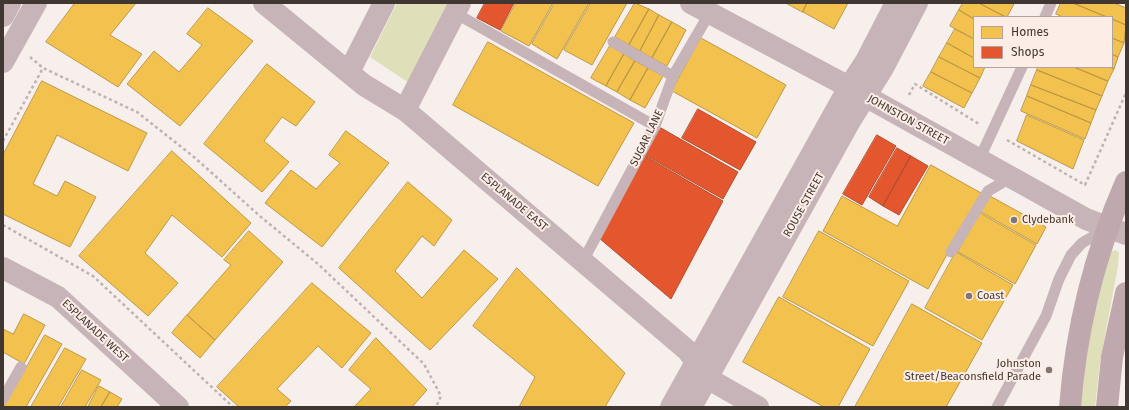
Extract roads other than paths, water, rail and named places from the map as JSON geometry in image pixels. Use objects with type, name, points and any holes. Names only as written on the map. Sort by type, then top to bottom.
[{"type":"main road","points":[[1070,407],[1075,359],[1083,314],[1117,231],[1126,182]]},
{"type":"main road","points":[[1107,407],[1112,357],[1126,293]]},
{"type":"street","points":[[3,16],[10,3]]},
{"type":"street","points":[[8,53],[36,3]]},
{"type":"street","name":"ESPLANADE EAST","points":[[264,3],[368,88],[406,110],[688,351],[701,370],[758,407]]},
{"type":"street","points":[[348,72],[384,3]]},
{"type":"street","name":"JOHNSTON STREET","points":[[691,3],[1012,177],[1086,219],[1117,231]]},
{"type":"street","name":"ROUSE STREET","points":[[671,407],[701,370],[856,92],[866,61],[896,3]]},
{"type":"street","name":"ROUSE STREET","points":[[856,92],[883,68],[917,3]]},
{"type":"street","points":[[406,110],[458,8]]},
{"type":"street","name":"ESPLANADE WEST","points":[[3,268],[58,297],[178,407]]},
{"type":"street","name":"ROUSE STREET","points":[[691,407],[701,370]]},
{"type":"lane","points":[[1045,16],[1051,3]]},
{"type":"lane","points":[[458,8],[655,126]]},
{"type":"lane","name":"SUGAR LANE","points":[[583,261],[655,126],[673,76],[709,14]]},
{"type":"lane","points":[[613,42],[673,76]]},
{"type":"lane","points":[[979,160],[1022,68]]},
{"type":"lane","points":[[951,252],[988,191],[1012,177]]},
{"type":"lane","points":[[997,407],[1046,316],[1059,279],[1071,255],[1082,243],[1117,231]]},
{"type":"lane","points":[[3,399],[21,367]]},
{"type":"place","name":"Clydebank","points":[[1014,220]]},
{"type":"place","name":"Coast","points":[[969,296]]},
{"type":"place","name":"Johnston Street/Beaconsfield Parade","points":[[1049,370]]}]
